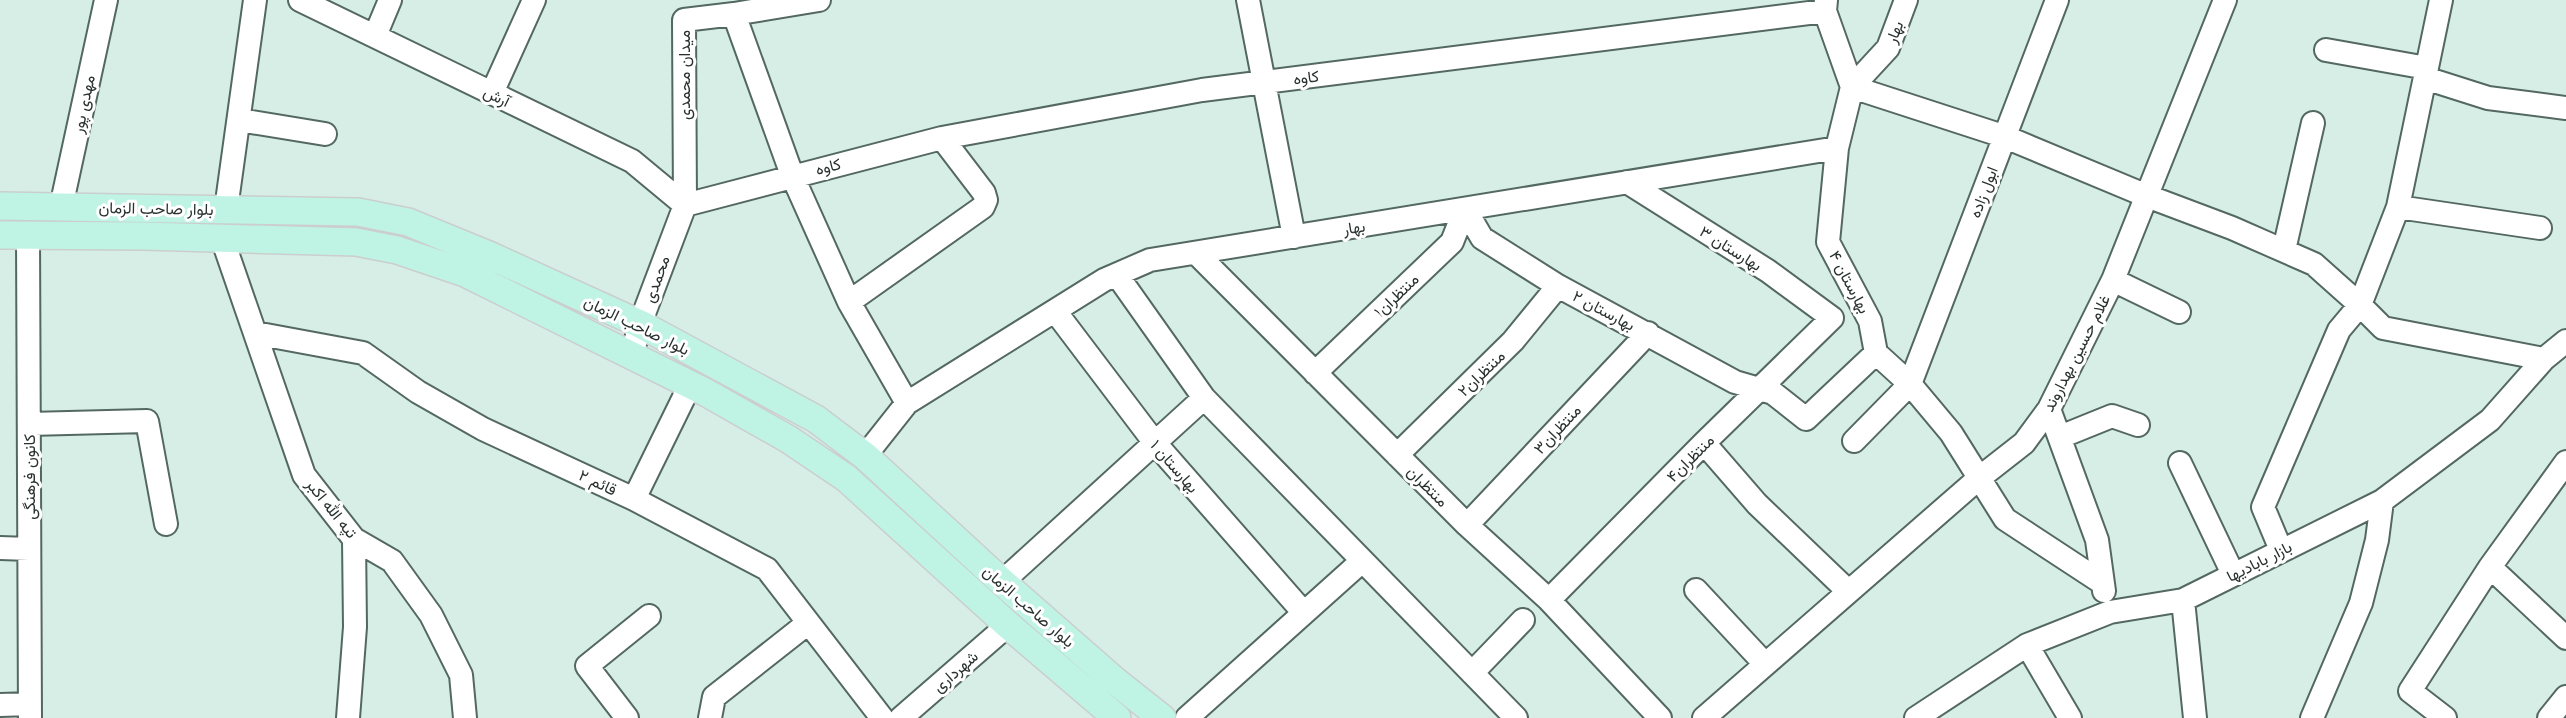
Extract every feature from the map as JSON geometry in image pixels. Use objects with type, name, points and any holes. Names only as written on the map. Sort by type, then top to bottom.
[{"type":"main road","name":"بلوار صاحب الزمان","points":[[0,206],[358,212],[408,222],[491,256],[640,324],[816,419],[865,456],[1002,582],[1114,680],[1162,718]]},
{"type":"main road","name":"بلوار صاحب الزمان","points":[[0,235],[356,242],[398,250],[465,273],[690,385],[788,440],[846,478],[1008,625],[1117,718]]},
{"type":"street","name":"مهدی پور","points":[[61,207],[106,0]]},
{"type":"street","points":[[226,209],[255,0]]},
{"type":"street","name":"آرش","points":[[300,0],[632,161],[684,205]]},
{"type":"street","points":[[375,36],[390,0]]},
{"type":"street","points":[[492,93],[534,0]]},
{"type":"street","name":"میدان محمدی","points":[[684,205],[684,10],[734,14],[819,0]]},
{"type":"street","points":[[1248,0],[1293,237]]},
{"type":"street","name":"بهار","points":[[1852,87],[1888,48],[1906,0]]},
{"type":"street","name":"ابول زاده","points":[[1910,384],[2003,136],[2057,0]]},
{"type":"street","name":"غلام حسین بهداروند","points":[[1704,718],[1978,479],[2024,443],[2049,409],[2114,280],[2225,0]]},
{"type":"street","points":[[2281,550],[2263,507],[2339,330],[2360,304],[2398,207],[2441,0]]},
{"type":"street","points":[[1825,5],[1852,87],[2003,136],[2147,196],[2232,228],[2314,264],[2360,304],[2383,328],[2544,359]]},
{"type":"street","name":"کاوه","points":[[792,175],[942,138],[1202,90],[1825,5]]},
{"type":"street","points":[[734,14],[792,175],[849,302],[907,403]]},
{"type":"street","points":[[2326,50],[2426,73],[2488,98],[2566,108]]},
{"type":"street","name":"بهارستان ۴","points":[[1852,87],[1837,148],[1828,242],[1870,321],[1876,353]]},
{"type":"street","points":[[239,120],[325,134]]},
{"type":"street","points":[[2283,250],[2313,123]]},
{"type":"street","points":[[849,302],[983,207],[986,200],[984,193],[942,138]]},
{"type":"street","name":"بهار","points":[[865,456],[907,403],[1104,280],[1150,261],[1837,148]]},
{"type":"street","points":[[684,205],[792,175]]},
{"type":"street","name":"بهارستان ۳","points":[[1627,182],[1768,271],[1832,318]]},
{"type":"street","name":"محمدی","points":[[632,355],[640,324],[684,205]]},
{"type":"street","points":[[2398,207],[2540,228]]},
{"type":"street","name":"بهارستان ۲","points":[[1465,209],[1482,238],[1558,286],[1735,382],[1773,393],[1806,419],[1876,353]]},
{"type":"street","name":"منتظران۱","points":[[1315,373],[1452,242],[1465,209]]},
{"type":"street","name":"کانون فرهنگی","points":[[28,235],[30,711]]},
{"type":"street","name":"تپه الله اکبر","points":[[222,238],[304,475],[354,539],[392,561],[431,615],[461,675],[465,718]]},
{"type":"street","name":"منتظران","points":[[1196,253],[1467,525],[1549,600],[1660,718]]},
{"type":"street","points":[[1117,275],[1204,398],[1516,718]]},
{"type":"street","points":[[2114,280],[2179,312]]},
{"type":"street","name":"منتظران۲","points":[[1397,455],[1514,341],[1558,286]]},
{"type":"street","name":"بهارستان ۱","points":[[1055,311],[1155,443],[1304,613]]},
{"type":"street","name":"منتظران۴","points":[[1549,600],[1704,443],[1832,318]]},
{"type":"street","name":"قائم ۲","points":[[255,333],[363,352],[418,393],[483,429],[634,499],[767,569],[882,718]]},
{"type":"street","name":"منتظران۳","points":[[1467,525],[1648,333]]},
{"type":"street","name":"بازار بابادیها","points":[[1916,718],[2027,645],[2110,612],[2183,600],[2382,501],[2490,420],[2544,359],[2566,341]]},
{"type":"street","points":[[1876,353],[1910,384],[1951,433],[2005,519],[2101,582]]},
{"type":"street","points":[[1854,441],[1910,384]]},
{"type":"street","points":[[634,499],[690,385]]},
{"type":"street","points":[[1002,582],[1204,398]]},
{"type":"street","points":[[2049,409],[2097,540],[2101,582],[2110,612]]},
{"type":"street","points":[[2060,437],[2112,416],[2138,425]]},
{"type":"street","points":[[29,424],[147,421],[166,524]]},
{"type":"street","points":[[1704,443],[1757,504],[1848,591]]},
{"type":"street","points":[[2445,718],[2410,691],[2490,567],[2566,462]]},
{"type":"street","points":[[2180,463],[2233,574]]},
{"type":"street","points":[[2312,718],[2361,603],[2377,540],[2382,501]]},
{"type":"street","points":[[348,718],[355,627],[354,539]]},
{"type":"street","points":[[0,548],[29,549]]},
{"type":"street","points":[[1187,718],[1362,561]]},
{"type":"street","points":[[2490,567],[2566,638]]},
{"type":"street","points":[[1696,590],[1766,664]]},
{"type":"street","points":[[2183,600],[2195,718]]},
{"type":"street","points":[[627,718],[587,666],[649,616]]},
{"type":"street","points":[[1472,673],[1522,620]]},
{"type":"street","points":[[710,718],[714,697],[808,623]]},
{"type":"street","name":"شهرداری","points":[[901,718],[1008,625]]},
{"type":"street","points":[[2027,645],[2070,718]]},
{"type":"street","points":[[2549,718],[2566,697]]},
{"type":"street","points":[[0,705],[30,711]]}]
